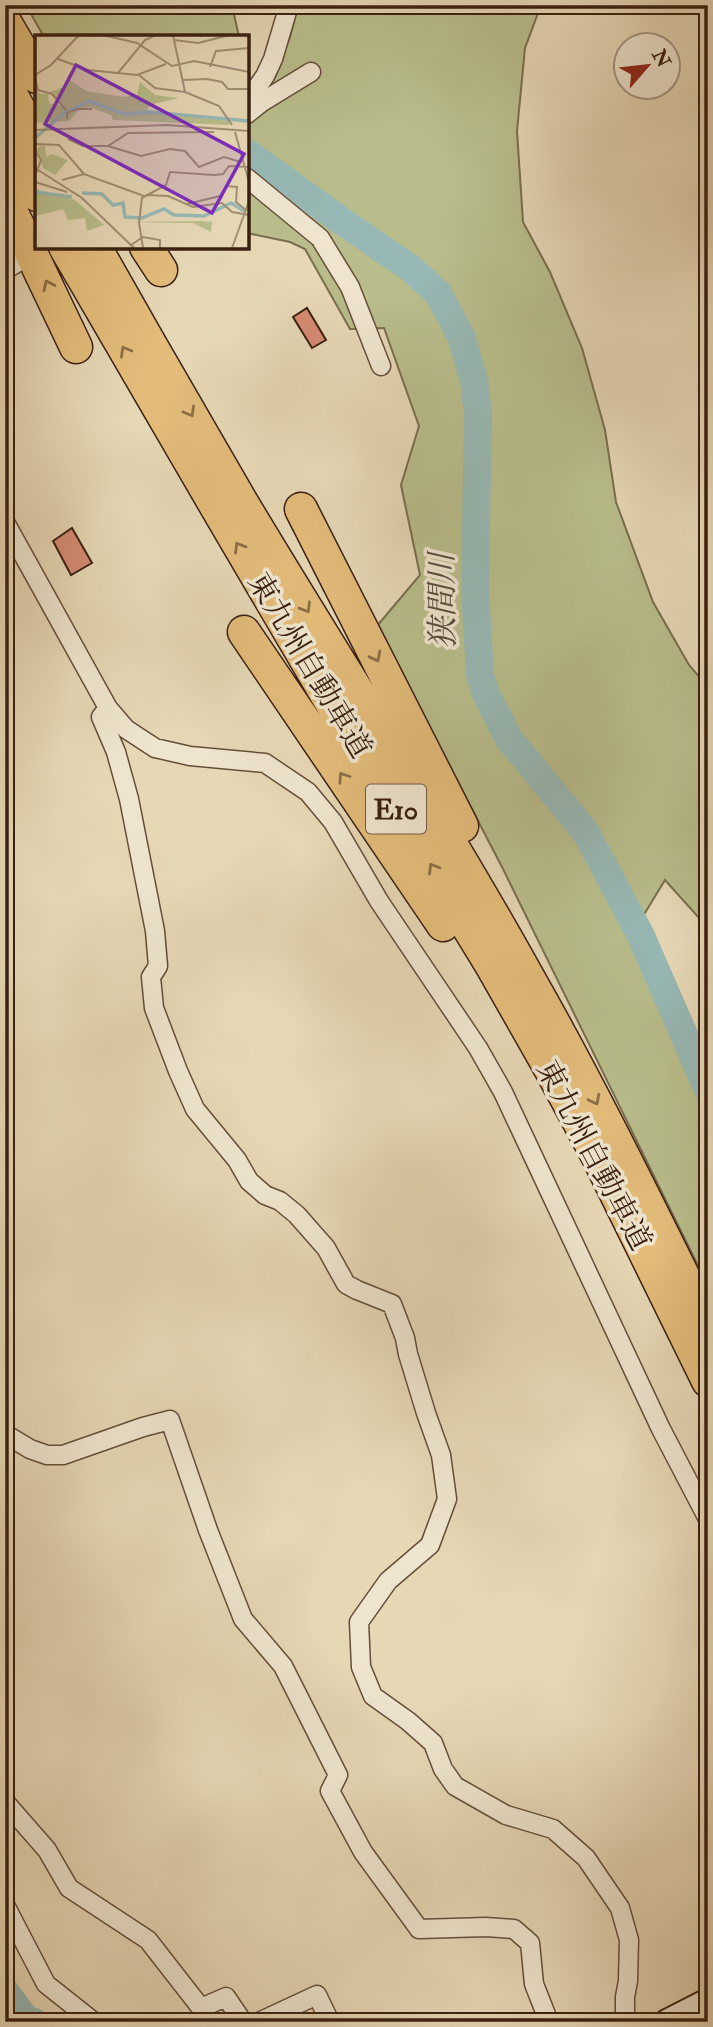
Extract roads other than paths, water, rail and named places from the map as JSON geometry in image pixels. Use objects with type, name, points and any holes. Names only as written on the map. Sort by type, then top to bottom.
[{"type":"highway","points":[[5,22],[35,74]]},
{"type":"highway","points":[[5,83],[35,188]]},
{"type":"highway","points":[[5,198],[76,347]]},
{"type":"highway","name":"東九州自動車道","points":[[66,248],[319,682],[525,1024],[598,1157],[708,1381]]},
{"type":"highway","name":"東九州自動車道","points":[[97,248],[235,490],[527,973],[576,1063],[708,1326]]},
{"type":"highway","points":[[301,509],[522,945],[576,1063]]},
{"type":"highway","points":[[244,632],[437,915],[507,1025],[676,1314]]},
{"type":"street","points":[[248,101],[273,59],[289,5]]},
{"type":"street","points":[[248,113],[311,72]]},
{"type":"street","points":[[248,179],[320,238],[350,287],[381,366]]},
{"type":"street","points":[[5,522],[108,708],[126,729],[155,748],[190,756],[265,763],[308,792],[333,822],[379,901],[478,1048],[503,1092],[662,1429],[708,1519]]},
{"type":"street","points":[[108,708],[101,717],[117,752],[155,931],[158,966],[150,977],[154,1008],[195,1109],[237,1160],[249,1181],[265,1195],[280,1201],[326,1248],[346,1284],[392,1304],[441,1455],[447,1499],[430,1545],[388,1581],[359,1622],[361,1667],[373,1696],[433,1743],[443,1769],[455,1786],[506,1815],[553,1829],[586,1858],[620,1908],[629,1940],[625,2022]]},
{"type":"street","points":[[5,1434],[30,1449],[47,1455],[63,1455],[170,1420],[208,1530],[243,1619],[283,1666],[338,1775],[330,1791],[363,1852],[419,1929],[514,1929],[530,1943],[534,1984],[549,2022]]},
{"type":"street","points":[[5,1802],[47,1850],[69,1888],[148,1940],[201,2008],[226,1997],[243,2022]]},
{"type":"street","points":[[5,1905],[46,1984],[94,2022]]},
{"type":"street","points":[[259,2022],[317,1996],[330,2022]]},
{"type":"street","points":[[667,2022],[708,2001]]},
{"type":"waterway","name":"狭間川","points":[[248,154],[409,267],[438,293],[461,336],[474,381],[478,413],[475,591],[480,675],[486,694],[509,739],[585,831],[641,936],[708,1090]]},
{"type":"waterway","points":[[5,1991],[25,2018],[34,2022]]}]
